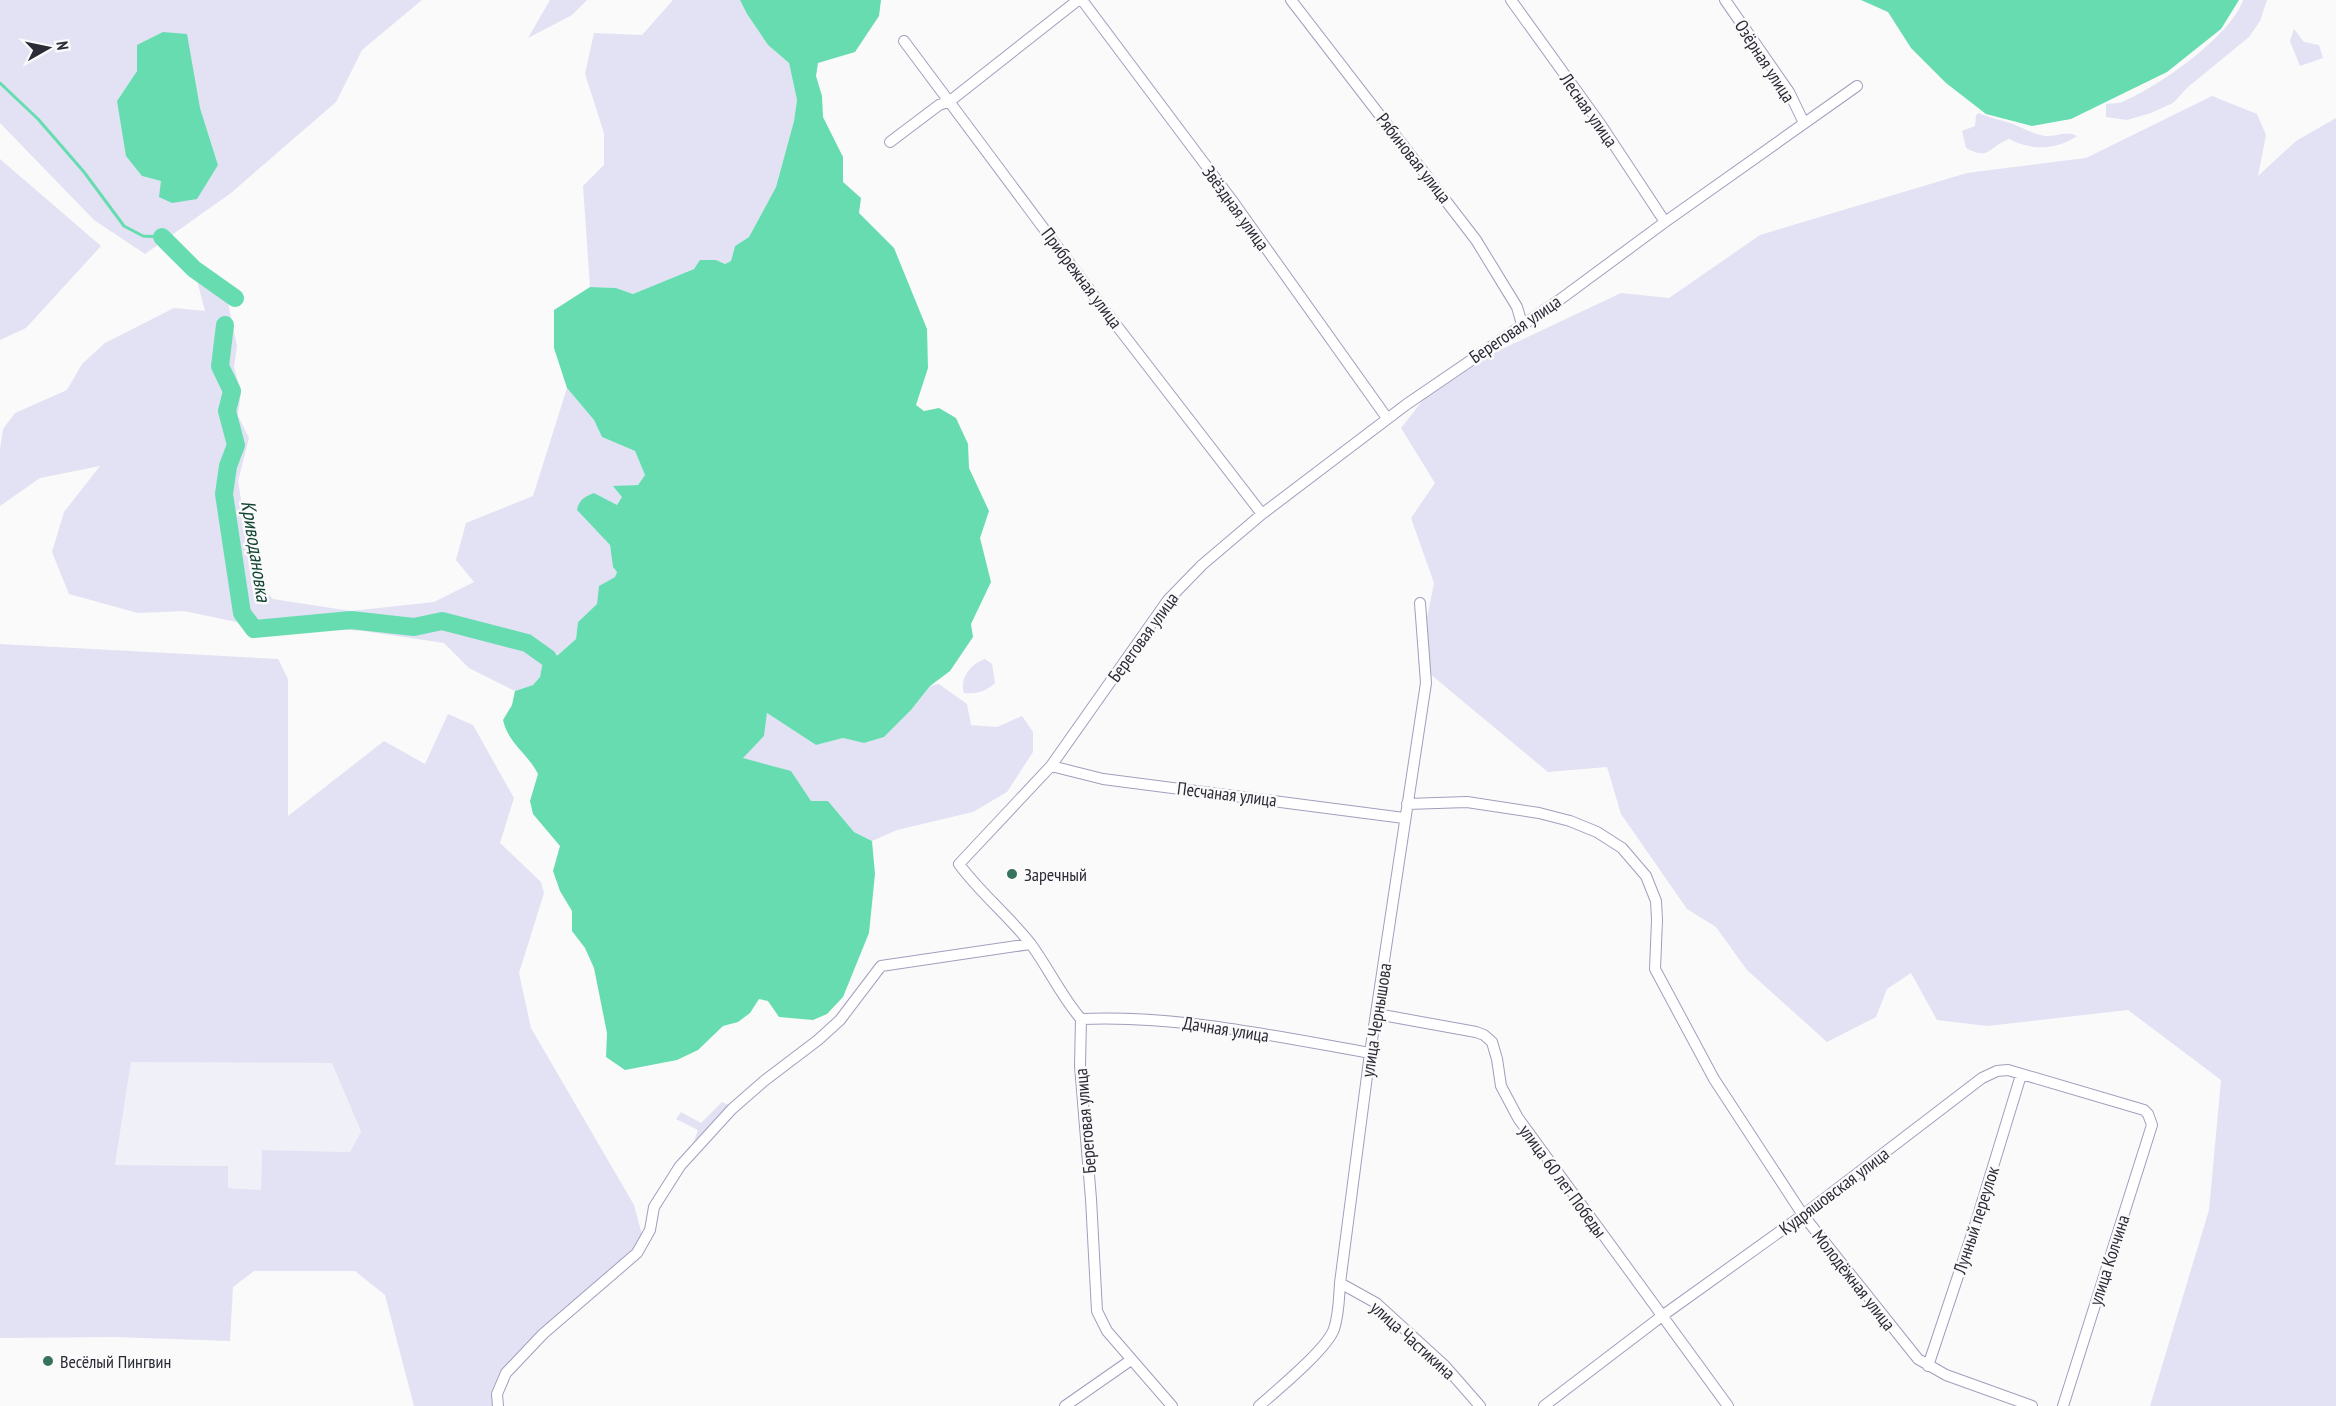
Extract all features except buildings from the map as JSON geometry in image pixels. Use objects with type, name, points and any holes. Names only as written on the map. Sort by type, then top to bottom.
[{"type":"street","points":[[890,142],[939,105],[950,101],[1078,0]]},
{"type":"street","name":"Звёздная улица","points":[[1082,0],[1231,199],[1387,418]]},
{"type":"street","name":"Рябиновая улица","points":[[1291,0],[1476,240],[1516,307],[1522,324]]},
{"type":"street","name":"Лесная улица","points":[[1511,0],[1601,125],[1665,222]]},
{"type":"street","name":"Озёрная улица","points":[[1725,0],[1789,92],[1804,123]]},
{"type":"street","name":"Прибрежная улица","points":[[904,41],[1100,304],[1262,514]]},
{"type":"street","name":"Береговая улица","points":[[1172,1406],[1107,1331],[1097,1311],[1091,1198],[1080,1066],[1081,1019],[1071,1008],[1030,944],[1014,924],[971,881],[959,864],[1051,766],[1168,600],[1202,565],[1262,514],[1387,418],[1857,86]]},
{"type":"street","name":"улица Чернышова","points":[[1261,1406],[1323,1345],[1333,1332],[1338,1313],[1370,1053],[1426,683],[1420,603]]},
{"type":"street","name":"Песчаная улица","points":[[1051,766],[1103,779],[1404,818]]},
{"type":"street","name":"Молодёжная улица","points":[[1407,804],[1467,802],[1539,813],[1570,821],[1597,832],[1622,848],[1646,876],[1656,901],[1658,920],[1655,969],[1714,1079],[1803,1215],[1918,1359],[1946,1375],[2032,1406]]},
{"type":"street","points":[[498,1406],[497,1394],[506,1373],[543,1334],[637,1253],[650,1230],[654,1207],[680,1166],[732,1109],[840,1020],[881,966],[1030,944]]},
{"type":"street","name":"улица 60 лет Победы","points":[[1377,1014],[1476,1032],[1492,1042],[1501,1086],[1518,1118],[1728,1406]]},
{"type":"street","name":"Дачная улица","points":[[1081,1019],[1162,1019],[1370,1053]]},
{"type":"street","name":"Кудряшовская улица","points":[[1544,1406],[1662,1316],[1803,1215],[1982,1078],[1997,1071],[2008,1070],[2144,1110],[2148,1114]]},
{"type":"street","name":"Лунный переулок","points":[[1928,1366],[1977,1219],[2021,1075]]},
{"type":"street","name":"улица Колчина","points":[[2063,1406],[2152,1125],[2148,1114]]},
{"type":"street","name":"улица Частикина","points":[[1340,1283],[1376,1304],[1445,1366],[1480,1406]]},
{"type":"street","points":[[1065,1406],[1131,1360]]},
{"type":"shaded area","points":[[0,0],[422,0],[362,50],[336,102],[231,193],[145,254],[94,220],[0,123]],"holes":[[[137,71],[200,108],[218,165],[161,181],[142,176],[117,101]]]},
{"type":"shaded area","points":[[550,0],[587,0],[572,15],[528,38]]},
{"type":"shaded area","points":[[673,0],[740,0],[768,45],[789,63],[797,100],[794,121],[776,187],[749,237],[735,246],[731,261],[725,264],[716,260],[633,294],[616,288],[590,287],[583,186],[604,165],[604,133],[585,74],[594,33],[642,35]]},
{"type":"shaded area","points":[[740,0],[881,0],[879,16],[855,52],[818,63],[816,76],[822,96],[823,117],[843,157],[843,182],[861,198],[859,213],[894,248],[927,329],[928,368],[916,405],[924,411],[939,408],[956,418],[968,444],[969,468],[989,511],[980,538],[991,582],[971,624],[973,637],[950,671],[930,686],[911,710],[884,737],[864,743],[843,738],[816,745],[767,713],[764,736],[743,758],[791,771],[811,801],[828,801],[854,832],[872,841],[875,874],[869,933],[843,997],[827,1014],[813,1020],[779,1017],[768,1001],[759,999],[750,1013],[738,1022],[723,1026],[698,1050],[677,1060],[625,1070],[606,1057],[607,1033],[594,968],[585,948],[572,931],[572,911],[560,891],[553,871],[560,846],[533,814],[530,801],[538,774],[509,735],[503,720],[512,705],[515,691],[533,685],[540,677],[542,666],[548,658],[558,655],[576,639],[578,622],[597,604],[599,586],[615,577],[617,572],[613,567],[610,545],[577,510],[579,504],[594,493],[617,505],[622,497],[613,486],[638,485],[645,475],[635,451],[602,437],[594,420],[567,388],[554,348],[554,310],[590,287],[616,288],[633,294],[694,269],[700,260],[716,260],[725,264],[731,261],[735,246],[749,237],[776,187],[794,121],[797,100],[789,63],[768,45]]},
{"type":"shaded area","points":[[1861,0],[2239,0],[2221,29],[2167,72],[2071,119],[2032,126],[1986,114],[1946,83],[1911,48],[1888,12]]},
{"type":"shaded area","points":[[2243,0],[2267,0],[2260,21],[2249,37],[2188,87],[2173,103],[2127,120],[2106,117],[2106,104],[2122,102],[2138,94],[2192,59],[2224,29],[2236,14]]},
{"type":"shaded area","points":[[2294,29],[2304,42],[2319,45],[2323,58],[2300,66],[2290,41]]},
{"type":"shaded area","points":[[163,32],[187,34],[200,108],[218,165],[197,199],[172,203],[159,197],[161,181],[142,176],[126,156],[117,101],[137,71],[137,45]]},
{"type":"shaded area","points":[[2212,96],[2257,114],[2266,135],[2258,176],[2296,141],[2336,118],[2336,1406],[2150,1406],[2209,1210],[2221,1080],[2128,1010],[1987,1026],[1937,1020],[1911,973],[1887,989],[1876,1017],[1827,1042],[1747,970],[1716,927],[1687,909],[1621,814],[1607,767],[1548,772],[1418,664],[1434,583],[1411,518],[1435,483],[1401,428],[1427,395],[1496,352],[1621,293],[1669,298],[1760,235],[1967,173],[2086,158]]},
{"type":"shaded area","points":[[1979,113],[2040,135],[2077,136],[2061,144],[2044,147],[2026,146],[2009,139],[1985,153],[1974,152],[1966,148],[1962,131],[1975,126],[1976,115]]},
{"type":"shaded area","points":[[0,159],[101,246],[26,328],[0,340]]},
{"type":"shaded area","points":[[194,269],[224,283],[237,346],[234,367],[241,392],[238,416],[249,438],[238,481],[254,580],[273,599],[351,611],[434,602],[474,582],[456,560],[466,523],[533,496],[567,388],[594,420],[602,437],[635,451],[645,475],[638,485],[614,487],[623,497],[617,505],[594,494],[577,510],[610,545],[613,567],[617,572],[615,577],[600,586],[597,604],[578,622],[576,639],[558,655],[548,658],[542,666],[540,677],[533,685],[515,691],[469,668],[444,643],[363,631],[314,628],[253,637],[241,623],[184,611],[138,613],[69,594],[52,552],[64,512],[100,466],[40,478],[0,506],[0,449],[3,429],[15,413],[67,390],[82,364],[105,343],[174,308],[205,311]]},
{"type":"shaded area","points":[[0,644],[278,659],[288,679],[288,816],[384,741],[425,764],[448,714],[473,725],[514,798],[500,843],[541,882],[544,893],[519,973],[531,1028],[634,1205],[644,1242],[506,1373],[498,1406],[414,1406],[385,1295],[355,1271],[254,1271],[233,1287],[230,1341],[116,1337],[0,1338]],"holes":[[[131,1062],[332,1063],[361,1132],[350,1152],[262,1150],[261,1190],[228,1188],[228,1166],[115,1165]]]},
{"type":"shaded area","points":[[985,659],[992,664],[995,683],[981,692],[964,693],[963,682],[968,672]]},
{"type":"shaded area","points":[[939,684],[967,704],[971,725],[997,727],[1022,716],[1033,732],[1033,752],[1007,792],[973,812],[897,830],[872,841],[854,832],[828,801],[811,802],[791,772],[742,758],[764,736],[767,713],[816,745],[843,738],[864,743],[884,737],[911,710],[930,686]]},
{"type":"shaded area","points":[[131,1061],[332,1063],[361,1133],[350,1152],[262,1150],[261,1190],[228,1188],[228,1166],[115,1165]]},
{"type":"shaded area","points":[[722,1102],[729,1105],[692,1147],[698,1130],[676,1119],[681,1112],[701,1123]]},
{"type":"waterway","name":"Криводановка","points":[[0,83],[38,119],[84,172],[124,226],[143,236],[162,237]]},
{"type":"waterway","name":"Криводановка","points":[[162,237],[194,269],[235,298]]},
{"type":"waterway","name":"Криводановка","points":[[225,325],[220,366],[232,391],[227,411],[236,445],[228,466],[224,494],[242,613],[254,629],[351,620],[414,627],[442,621],[527,643],[548,658]]},
{"type":"place","name":"Заречный","points":[[1012,874]]},
{"type":"place","name":"Весёлый Пингвин","points":[[48,1361]]}]
